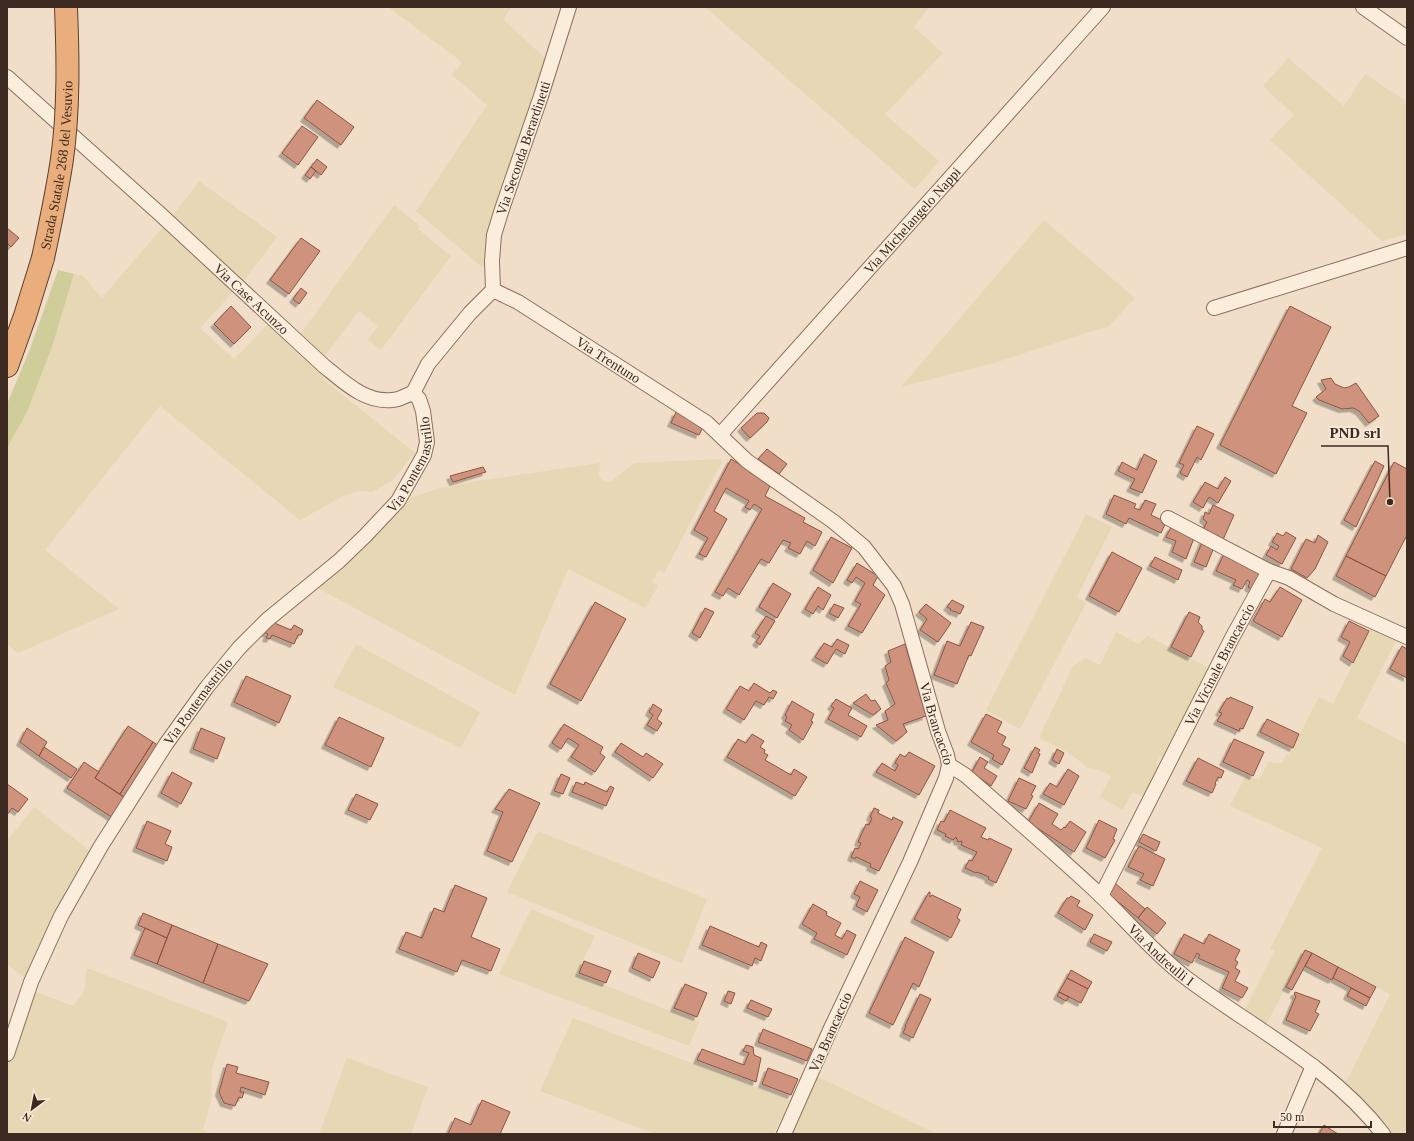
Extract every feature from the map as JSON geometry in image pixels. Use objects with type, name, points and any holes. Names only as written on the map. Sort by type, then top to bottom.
[{"type":"highway","name":"Strada Statale 268 del Vesuvio","points":[[7,366],[25,316],[43,258],[54,209],[62,158],[66,108],[68,57],[66,7]]},
{"type":"street","name":"Via Seconda Berardinetti","points":[[493,290],[492,261],[494,235],[541,96],[569,7]]},
{"type":"street","name":"Via Michelangelo Nappi","points":[[720,434],[1103,7]]},
{"type":"street","points":[[1363,7],[1407,38]]},
{"type":"street","name":"Via Case Acunzo","points":[[7,77],[166,219],[324,366],[343,381],[368,398],[392,400],[413,393]]},
{"type":"street","points":[[1214,308],[1407,248]]},
{"type":"street","points":[[413,393],[428,364],[470,313],[493,290]]},
{"type":"street","name":"Via Trentuno","points":[[493,290],[518,302],[695,415],[720,434]]},
{"type":"street","name":"Via Pontemastrillo","points":[[7,1054],[31,982],[61,916],[101,846],[166,744],[207,688],[239,648],[267,620],[339,561],[398,501],[424,454],[427,442],[423,411],[418,399],[413,393]]},
{"type":"street","name":"Via Brancaccio","points":[[720,434],[747,461],[834,522],[864,547],[894,586],[902,604],[949,764],[946,778],[910,862],[831,1028],[784,1134]]},
{"type":"street","points":[[1168,518],[1269,571],[1289,578],[1334,604],[1407,637]]},
{"type":"street","name":"Via Vicinale Brancaccio","points":[[1101,896],[1232,638],[1269,571]]},
{"type":"street","name":"Via Andreulli I","points":[[949,764],[1066,863],[1101,896],[1137,934],[1186,977],[1313,1066],[1353,1099],[1370,1117],[1382,1134]]},
{"type":"street","points":[[1284,1134],[1313,1066]]},
{"type":"shaded area","points":[[388,7],[512,7],[504,18],[505,21],[547,60],[485,265],[482,267],[416,211],[487,105],[452,75],[462,62]]},
{"type":"shaded area","points":[[705,7],[929,7],[914,27],[943,53],[885,114],[939,161],[915,189]]},
{"type":"shaded area","points":[[1288,58],[1344,106],[1365,74],[1407,102],[1407,234],[1382,241],[1270,140],[1294,115],[1263,86]]},
{"type":"shaded area","points":[[199,181],[277,237],[243,282],[172,217]]},
{"type":"shaded area","points":[[394,205],[420,226],[418,229],[451,256],[381,350],[368,340],[378,326],[359,311],[325,356],[301,333]]},
{"type":"shaded area","points":[[1044,220],[1135,298],[1108,327],[997,362],[901,387]]},
{"type":"shaded area","points":[[164,226],[234,291],[200,328],[234,359],[270,322],[327,373],[322,378],[415,453],[392,481],[372,492],[358,491],[345,495],[300,520],[160,406],[45,550],[119,609],[18,653],[7,644],[7,448],[27,412],[52,347],[74,274],[83,276],[102,298]]},
{"type":"shaded area","points":[[58,270],[74,274],[52,347],[27,412],[7,448],[7,404],[30,349]]},
{"type":"shaded area","points":[[720,459],[722,462],[664,573],[659,570],[652,582],[658,586],[645,608],[568,569],[515,695],[316,587],[405,500],[436,489],[477,481],[600,463],[599,475],[601,479],[607,482],[613,480],[636,463]]},
{"type":"shaded area","points":[[1086,514],[1112,527],[1077,597],[1086,603],[1020,729],[986,710]]},
{"type":"shaded area","points":[[1370,626],[1397,639],[1357,718],[1407,744],[1407,1134],[1391,1134],[1369,1106],[1346,1082],[1390,994],[1305,950],[1266,1025],[1244,1011],[1275,950],[1270,949],[1322,848],[1230,806],[1246,775],[1259,780],[1268,762],[1282,763],[1287,754],[1289,755],[1319,697],[1333,704],[1369,631]]},
{"type":"shaded area","points":[[1116,632],[1138,644],[1148,636],[1211,669],[1166,758],[1160,756],[1156,764],[1161,768],[1145,798],[1132,792],[1123,810],[1100,797],[1111,776],[1102,771],[1087,767],[1069,753],[1039,738],[1073,666],[1086,658],[1100,665]]},
{"type":"shaded area","points":[[356,644],[480,712],[461,748],[333,687]]},
{"type":"shaded area","points":[[34,807],[91,853],[25,978],[7,964],[7,841]]},
{"type":"shaded area","points":[[538,831],[707,899],[682,963],[507,892]]},
{"type":"shaded area","points":[[531,909],[595,936],[576,974],[699,1022],[689,1046],[499,974]]},
{"type":"shaded area","points":[[87,968],[228,1022],[212,1069],[211,1101],[203,1130],[213,1134],[7,1134],[7,1069],[34,991],[70,1005],[74,1005],[84,991]]},
{"type":"shaded area","points":[[573,1018],[789,1100],[774,1134],[656,1134],[540,1091]]},
{"type":"shaded area","points":[[347,1058],[428,1087],[411,1134],[319,1134]]},
{"type":"shaded area","points":[[818,1077],[937,1134],[791,1134]]},
{"type":"building","points":[[317,100],[354,127],[341,145],[304,118]]},
{"type":"building","points":[[302,126],[318,137],[298,165],[282,153]]},
{"type":"building","points":[[317,159],[327,167],[321,175],[311,167]]},
{"type":"building","points":[[311,167],[316,171],[310,179],[305,175]]},
{"type":"building","points":[[7,228],[19,238],[11,247],[7,243]]},
{"type":"building","points":[[301,238],[320,251],[289,294],[270,280]]},
{"type":"building","points":[[301,288],[307,293],[299,304],[293,299]]},
{"type":"building","points":[[231,306],[251,327],[234,344],[214,324]]},
{"type":"building","points":[[1290,306],[1331,327],[1292,406],[1307,413],[1276,474],[1220,445]]},
{"type":"building","points":[[1331,378],[1335,384],[1344,388],[1356,383],[1379,416],[1369,423],[1359,411],[1353,408],[1342,409],[1319,400],[1316,397],[1326,389],[1321,380]]},
{"type":"building","points":[[676,412],[704,425],[699,435],[671,423]]},
{"type":"building","points":[[757,413],[764,413],[769,418],[767,422],[750,438],[741,428]]},
{"type":"building","points":[[1197,426],[1214,434],[1201,460],[1197,457],[1187,477],[1180,473],[1184,465],[1179,463]]},
{"type":"building","points":[[767,449],[787,464],[779,474],[758,459]]},
{"type":"building","points":[[1144,454],[1157,461],[1142,493],[1130,488],[1135,479],[1118,471],[1122,462],[1137,470]]},
{"type":"building","points":[[731,459],[771,484],[765,496],[805,518],[803,522],[822,532],[815,546],[807,541],[800,554],[788,548],[791,543],[783,540],[769,563],[761,559],[739,595],[728,588],[723,596],[715,592],[762,509],[754,504],[750,510],[745,507],[749,501],[726,488],[714,511],[727,519],[706,557],[699,554],[708,538],[694,530]]},
{"type":"building","points":[[1375,461],[1384,466],[1356,527],[1344,520]]},
{"type":"building","points":[[1394,462],[1407,469],[1407,535],[1386,576],[1346,556]]},
{"type":"building","points":[[483,467],[486,472],[453,482],[450,476]]},
{"type":"building","points":[[1225,477],[1231,481],[1218,503],[1209,497],[1203,508],[1193,502],[1205,482],[1218,489]]},
{"type":"building","points":[[1114,495],[1136,504],[1134,508],[1140,510],[1145,500],[1156,504],[1151,515],[1166,522],[1161,533],[1129,518],[1126,524],[1106,514]]},
{"type":"building","points":[[1213,505],[1234,515],[1222,542],[1201,533],[1207,522],[1203,519],[1205,512],[1209,514]]},
{"type":"building","points":[[1171,527],[1194,538],[1186,559],[1172,552],[1176,541],[1166,537]]},
{"type":"building","points":[[1286,532],[1296,538],[1282,564],[1266,555],[1271,546],[1277,550],[1279,546],[1272,542],[1277,533],[1283,536]]},
{"type":"building","points":[[1318,535],[1328,542],[1315,569],[1307,578],[1291,569],[1306,539],[1315,543]]},
{"type":"building","points":[[831,537],[852,548],[833,583],[813,570]]},
{"type":"building","points":[[1203,540],[1215,545],[1206,567],[1194,562]]},
{"type":"building","points":[[1112,552],[1142,568],[1119,612],[1089,596]]},
{"type":"building","points":[[1225,552],[1262,572],[1253,590],[1248,587],[1250,582],[1247,580],[1242,589],[1233,585],[1236,580],[1216,571]]},
{"type":"building","points":[[1346,556],[1386,576],[1375,597],[1336,576]]},
{"type":"building","points":[[1155,557],[1182,570],[1178,580],[1150,566]]},
{"type":"building","points":[[857,563],[878,576],[873,585],[885,595],[862,633],[848,626],[861,604],[855,601],[865,583],[856,577],[852,583],[847,580]]},
{"type":"building","points":[[773,583],[791,594],[777,618],[759,607]]},
{"type":"building","points":[[818,587],[831,595],[823,610],[818,606],[813,614],[805,609]]},
{"type":"building","points":[[1280,587],[1302,600],[1282,637],[1253,621],[1265,599],[1270,602]]},
{"type":"building","points":[[952,600],[964,606],[960,614],[950,610],[951,609],[947,607]]},
{"type":"building","points":[[595,602],[626,619],[581,701],[550,684]]},
{"type":"building","points":[[834,604],[844,608],[838,618],[829,613]]},
{"type":"building","points":[[926,604],[951,623],[938,642],[920,630],[927,619],[919,612]]},
{"type":"building","points":[[705,608],[714,612],[700,638],[692,633]]},
{"type":"building","points":[[1189,612],[1200,617],[1198,622],[1204,631],[1191,657],[1171,647]]},
{"type":"building","points":[[766,616],[775,621],[760,645],[756,642],[760,636],[755,633]]},
{"type":"building","points":[[1349,621],[1369,631],[1353,663],[1343,656],[1350,642],[1341,637]]},
{"type":"building","points":[[272,622],[291,630],[294,625],[303,630],[301,635],[298,635],[294,644],[272,635],[270,639],[266,638],[268,634],[262,631]]},
{"type":"building","points":[[971,622],[984,627],[971,656],[969,655],[957,684],[934,675],[947,641],[960,646]]},
{"type":"building","points":[[837,639],[849,645],[845,654],[836,649],[827,664],[815,657],[824,643],[832,647]]},
{"type":"building","points":[[905,644],[926,716],[903,724],[907,732],[896,741],[876,725],[888,720],[885,711],[895,704],[886,683],[889,680],[885,666],[891,662],[888,651]]},
{"type":"building","points":[[1402,646],[1407,649],[1407,678],[1390,669]]},
{"type":"building","points":[[246,676],[291,696],[279,723],[234,702]]},
{"type":"building","points":[[754,683],[770,693],[773,690],[777,692],[773,699],[769,697],[764,705],[756,701],[744,720],[726,709],[740,686],[749,691]]},
{"type":"building","points":[[866,694],[871,701],[875,700],[881,709],[873,715],[853,703]]},
{"type":"building","points":[[1230,697],[1253,707],[1243,729],[1240,728],[1239,731],[1217,721],[1222,713],[1219,712],[1227,698],[1229,699]]},
{"type":"building","points":[[836,699],[852,708],[848,715],[867,726],[861,737],[828,719],[834,708],[831,706]]},
{"type":"building","points":[[792,701],[814,714],[811,721],[813,722],[803,740],[789,730],[792,725],[785,721],[787,717],[785,715]]},
{"type":"building","points":[[653,704],[662,710],[657,719],[662,723],[657,731],[647,725],[653,715],[649,712]]},
{"type":"building","points":[[986,714],[1002,722],[997,732],[1006,737],[1002,745],[1010,749],[1002,765],[992,759],[994,755],[971,742]]},
{"type":"building","points":[[339,717],[384,738],[371,767],[325,745]]},
{"type":"building","points":[[1267,719],[1299,734],[1293,748],[1260,732]]},
{"type":"building","points":[[564,724],[603,747],[600,753],[605,757],[595,772],[571,757],[579,745],[568,738],[561,749],[552,743]]},
{"type":"building","points":[[128,726],[153,742],[120,794],[95,778]]},
{"type":"building","points":[[27,728],[47,742],[39,756],[20,742]]},
{"type":"building","points":[[201,728],[225,738],[217,759],[193,749]]},
{"type":"building","points":[[752,734],[764,741],[760,747],[765,750],[764,753],[768,755],[765,760],[791,775],[794,769],[807,777],[795,796],[727,757],[738,739],[746,743]]},
{"type":"building","points":[[1234,739],[1264,752],[1253,776],[1223,762]]},
{"type":"building","points":[[153,742],[159,746],[125,798],[120,794]]},
{"type":"building","points":[[621,743],[643,757],[646,753],[663,764],[653,778],[615,752]]},
{"type":"building","points":[[44,747],[77,769],[71,778],[39,756]]},
{"type":"building","points":[[1035,747],[1040,750],[1038,753],[1040,754],[1032,773],[1024,768]]},
{"type":"building","points":[[1057,749],[1064,753],[1059,764],[1052,760]]},
{"type":"building","points":[[909,752],[935,766],[919,795],[876,772],[882,763],[895,771],[898,765],[895,763],[900,754],[905,757]]},
{"type":"building","points":[[980,757],[988,762],[984,768],[997,776],[991,786],[972,772]]},
{"type":"building","points":[[1198,758],[1224,771],[1221,778],[1218,777],[1212,793],[1186,781]]},
{"type":"building","points":[[84,762],[99,772],[95,778],[125,798],[113,818],[67,788]]},
{"type":"building","points":[[1068,769],[1079,776],[1064,805],[1043,794],[1050,783],[1057,787]]},
{"type":"building","points":[[172,772],[192,783],[181,804],[161,793]]},
{"type":"building","points":[[561,774],[570,778],[563,794],[554,791]]},
{"type":"building","points":[[1019,778],[1036,786],[1031,795],[1033,796],[1026,809],[1008,801]]},
{"type":"building","points":[[576,782],[584,785],[585,782],[607,792],[610,786],[614,788],[606,806],[572,792]]},
{"type":"building","points":[[7,784],[28,799],[18,812],[12,808],[7,815]]},
{"type":"building","points":[[509,789],[540,803],[512,862],[487,851],[503,812],[495,809]]},
{"type":"building","points":[[356,794],[378,804],[370,820],[348,810]]},
{"type":"building","points":[[1039,803],[1058,814],[1052,824],[1061,830],[1064,827],[1065,828],[1070,821],[1086,832],[1074,852],[1028,822]]},
{"type":"building","points":[[874,808],[879,810],[878,813],[892,820],[893,817],[903,822],[879,871],[870,867],[871,864],[856,857],[855,859],[851,857],[855,848],[858,849],[861,843],[858,842],[866,824],[869,825],[872,818],[870,817]]},
{"type":"building","points":[[950,810],[986,828],[981,837],[988,840],[989,838],[1012,849],[996,883],[988,879],[989,877],[965,868],[969,860],[972,861],[977,852],[961,845],[962,841],[958,842],[956,837],[953,840],[945,836],[946,834],[937,830],[941,821],[944,822]]},
{"type":"building","points":[[1099,820],[1117,829],[1113,839],[1115,840],[1105,858],[1086,848]]},
{"type":"building","points":[[147,821],[171,831],[165,844],[172,847],[167,861],[136,848]]},
{"type":"building","points":[[1143,834],[1160,842],[1156,851],[1139,842]]},
{"type":"building","points":[[1139,846],[1165,859],[1153,886],[1140,880],[1144,874],[1128,867]]},
{"type":"building","points":[[860,881],[878,890],[867,912],[856,906],[860,897],[854,894]]},
{"type":"building","points":[[1115,883],[1145,909],[1138,918],[1107,893]]},
{"type":"building","points":[[455,885],[487,898],[471,937],[500,949],[491,971],[462,960],[457,972],[399,949],[406,932],[422,938],[434,908],[444,912]]},
{"type":"building","points":[[929,892],[930,897],[932,895],[961,909],[957,918],[960,920],[951,938],[914,919]]},
{"type":"building","points":[[1071,896],[1080,901],[1077,906],[1093,915],[1085,930],[1058,913],[1067,898]]},
{"type":"building","points":[[813,904],[827,912],[826,915],[841,923],[835,935],[842,939],[847,930],[856,935],[847,955],[814,939],[817,933],[802,924]]},
{"type":"building","points":[[1147,907],[1166,923],[1157,934],[1138,918]]},
{"type":"building","points":[[143,913],[172,925],[167,938],[138,925]]},
{"type":"building","points":[[172,925],[218,944],[203,983],[157,964]]},
{"type":"building","points":[[710,926],[759,947],[761,942],[767,945],[761,961],[755,958],[752,966],[702,945]]},
{"type":"building","points":[[145,928],[167,938],[157,964],[134,955]]},
{"type":"building","points":[[1094,934],[1112,942],[1107,951],[1090,942]]},
{"type":"building","points":[[1184,934],[1204,944],[1209,934],[1240,950],[1235,960],[1238,962],[1235,968],[1240,971],[1235,981],[1248,988],[1242,998],[1222,988],[1229,972],[1198,958],[1200,955],[1197,953],[1192,963],[1174,954]]},
{"type":"building","points":[[905,937],[934,952],[919,987],[913,983],[893,1025],[869,1013]]},
{"type":"building","points":[[218,944],[268,964],[249,1001],[203,983]]},
{"type":"building","points":[[1305,950],[1312,953],[1292,990],[1286,987]]},
{"type":"building","points":[[638,953],[660,962],[653,978],[632,968]]},
{"type":"building","points":[[1312,953],[1338,967],[1332,980],[1305,966]]},
{"type":"building","points":[[584,961],[611,971],[606,983],[579,973]]},
{"type":"building","points":[[1338,967],[1376,987],[1370,998],[1333,978]]},
{"type":"building","points":[[1071,970],[1092,982],[1088,989],[1067,978]]},
{"type":"building","points":[[1067,978],[1088,989],[1081,1003],[1059,992]]},
{"type":"building","points":[[685,984],[707,993],[697,1017],[674,1008]]},
{"type":"building","points":[[1351,988],[1370,998],[1366,1006],[1347,996]]},
{"type":"building","points":[[728,991],[735,993],[731,1004],[724,1001]]},
{"type":"building","points":[[1059,992],[1069,997],[1066,1001],[1057,996]]},
{"type":"building","points":[[1295,992],[1320,1001],[1315,1012],[1319,1014],[1310,1031],[1286,1020],[1296,996],[1294,995]]},
{"type":"building","points":[[920,994],[931,999],[913,1038],[903,1033]]},
{"type":"building","points":[[751,1000],[772,1009],[768,1017],[747,1008]]},
{"type":"building","points":[[763,1029],[812,1049],[807,1061],[758,1042]]},
{"type":"building","points":[[746,1045],[753,1047],[754,1055],[761,1058],[756,1082],[697,1060],[702,1049],[744,1065],[749,1053],[743,1051]]},
{"type":"building","points":[[227,1064],[238,1067],[236,1073],[269,1082],[265,1095],[241,1087],[240,1092],[244,1092],[242,1098],[239,1097],[235,1106],[224,1103],[219,1092]]},
{"type":"building","points":[[768,1068],[798,1079],[791,1095],[762,1084]]},
{"type":"building","points":[[482,1100],[510,1112],[500,1134],[448,1134],[455,1118],[471,1125]]},
{"type":"building","points":[[1324,1125],[1330,1129],[1338,1134],[1319,1134]]},
{"type":"place","name":"PND srl","points":[[1390,502]]}]
